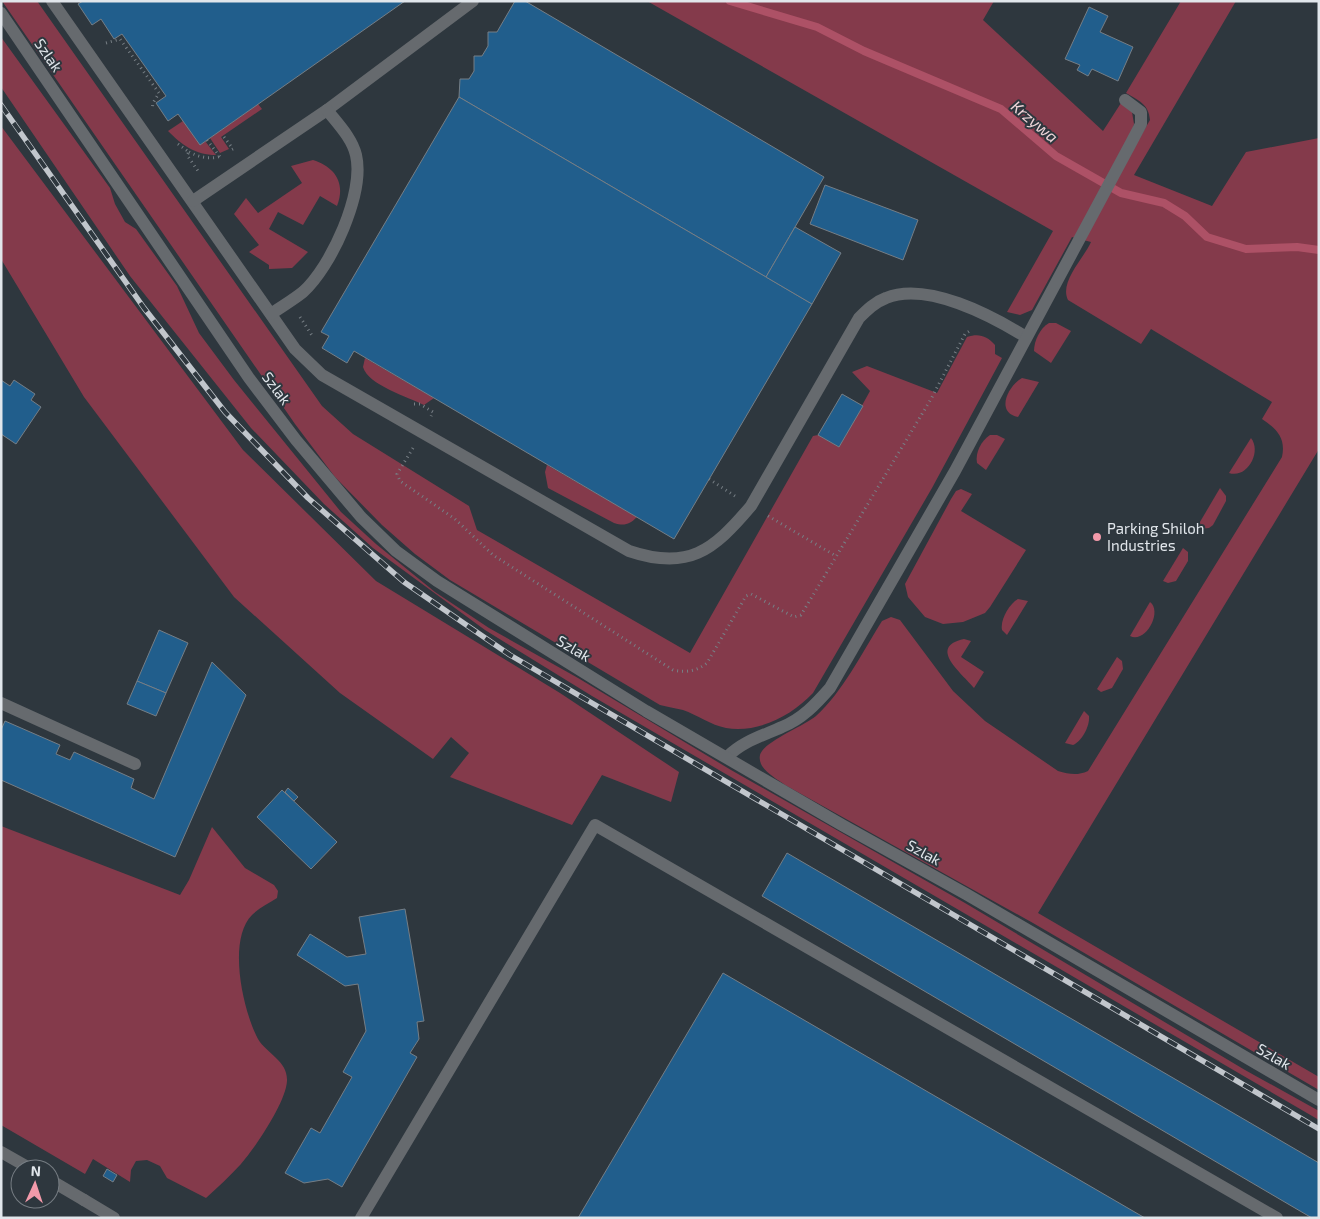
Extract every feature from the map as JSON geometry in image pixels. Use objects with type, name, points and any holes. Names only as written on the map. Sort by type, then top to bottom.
[{"type":"street","points":[[52,1],[295,349],[322,375],[629,552],[649,558],[680,559],[694,555],[710,546],[736,523],[751,506],[859,318],[871,306],[887,297],[925,294],[954,302],[994,319],[1026,337]]},
{"type":"street","points":[[192,201],[327,110],[473,1]]},
{"type":"street","name":"Szlak","points":[[1,13],[249,378],[296,440],[361,517],[396,551],[436,581],[646,711],[1319,1100]]},
{"type":"street","points":[[727,757],[744,742],[783,727],[800,717],[813,708],[830,688],[955,471],[1141,124],[1141,112],[1125,100]]},
{"type":"street","points":[[271,314],[304,291],[318,271],[351,212],[357,179],[356,156],[349,138],[327,110]]},
{"type":"street","points":[[1,703],[135,764]]},
{"type":"street","points":[[361,1218],[596,825],[1277,1218]]},
{"type":"street","points":[[1,1152],[13,1159]]},
{"type":"street","points":[[60,1186],[114,1218]]},
{"type":"path","points":[[98,40],[111,43],[120,39],[159,93],[153,103],[152,109],[155,117]]},
{"type":"path","points":[[174,141],[188,152],[202,157],[220,157],[233,149],[224,137]]},
{"type":"path","points":[[207,140],[220,157]]},
{"type":"path","points":[[188,152],[187,155],[209,189]]},
{"type":"path","points":[[289,302],[316,341]]},
{"type":"path","points":[[411,403],[420,404],[433,412],[397,474],[400,481],[455,519],[493,555],[673,670],[689,671],[700,669],[707,663],[746,596],[750,594],[794,618],[801,615],[931,399],[965,334],[973,330]]},
{"type":"path","points":[[766,514],[836,556]]},
{"type":"shaded area","points":[[2,1],[37,1],[322,406],[353,434],[469,506],[477,530],[690,653],[813,436],[818,435],[839,447],[870,391],[852,372],[867,366],[937,393],[967,337],[979,335],[986,337],[992,342],[995,345],[995,354],[1002,358],[932,488],[813,693],[795,709],[774,721],[750,728],[720,727],[683,710],[660,705],[450,580],[415,554],[382,525],[335,477],[295,424]]},
{"type":"shaded area","points":[[647,1],[994,1],[983,20],[1103,131],[1121,103],[1132,112],[1134,124],[1125,163],[1150,120],[1145,106],[1139,100],[1126,93],[1181,1],[1236,1],[1134,175],[1212,206],[1246,152],[1319,138],[1319,449],[1038,913],[1319,1077],[1319,1090],[1033,923],[785,785],[764,769],[760,760],[760,755],[768,745],[810,720],[826,707],[860,658],[882,621],[891,617],[900,620],[953,691],[985,721],[1058,771],[1080,774],[1088,771],[1282,457],[1283,444],[1279,435],[1272,426],[1262,419],[1272,402],[1151,329],[1141,344],[1068,300],[1066,293],[1069,278],[1091,242],[1072,237],[1032,310],[1020,315],[1007,312],[1053,231]]},
{"type":"shaded area","points":[[1,37],[110,188],[115,204],[125,222],[136,229],[177,286],[199,333],[234,380],[341,512],[376,544],[435,592],[489,628],[578,678],[731,770],[965,903],[1245,1070],[1319,1111],[1319,1120],[592,696],[485,630],[373,548],[324,504],[251,428],[130,276],[1,87]]},
{"type":"shaded area","points":[[258,104],[262,109],[221,137],[229,149],[220,153],[210,138]]},
{"type":"shaded area","points":[[183,121],[205,141],[216,155],[208,155],[189,148],[168,131]]},
{"type":"shaded area","points":[[1,126],[243,450],[376,581],[560,693],[679,772],[671,802],[602,775],[572,825],[450,777],[469,753],[451,737],[433,759],[340,693],[234,597],[84,397],[1,259]]},
{"type":"shaded area","points":[[313,160],[327,167],[337,177],[340,190],[337,206],[320,196],[303,225],[278,212],[269,229],[308,252],[292,268],[269,269],[269,265],[249,252],[259,245],[234,214],[246,198],[258,213],[302,183],[291,166]]},
{"type":"shaded area","points":[[1049,323],[1056,323],[1071,331],[1051,363],[1034,351],[1038,335]]},
{"type":"shaded area","points":[[365,358],[434,398],[424,405],[380,385],[366,373],[363,367]]},
{"type":"shaded area","points":[[1022,378],[1039,382],[1018,417],[1011,414],[1005,405],[1012,387]]},
{"type":"shaded area","points":[[990,435],[997,435],[1005,439],[986,470],[977,463],[977,455],[981,444]]},
{"type":"shaded area","points":[[1251,438],[1255,450],[1251,463],[1242,472],[1236,474],[1229,473]]},
{"type":"shaded area","points":[[547,465],[637,517],[626,524],[614,523],[548,488],[545,472]]},
{"type":"shaded area","points":[[1220,488],[1226,496],[1226,501],[1213,525],[1209,528],[1199,529],[1197,527]]},
{"type":"shaded area","points":[[961,489],[972,494],[961,511],[1026,550],[985,613],[963,622],[943,624],[925,617],[908,597],[905,584],[951,499],[956,491]]},
{"type":"shaded area","points":[[1183,548],[1188,552],[1188,561],[1176,581],[1168,583],[1163,581]]},
{"type":"shaded area","points":[[1018,599],[1028,601],[1007,635],[1002,630],[1002,622],[1008,608]]},
{"type":"shaded area","points":[[1150,602],[1154,613],[1150,626],[1141,635],[1136,637],[1130,636]]},
{"type":"shaded area","points":[[964,639],[971,641],[961,657],[984,672],[974,688],[956,668],[948,654],[948,648],[953,643]]},
{"type":"shaded area","points":[[1117,657],[1122,661],[1123,669],[1112,688],[1101,692],[1097,689]]},
{"type":"shaded area","points":[[1084,711],[1089,716],[1085,733],[1073,745],[1065,743]]},
{"type":"shaded area","points":[[1,826],[180,895],[189,880],[212,827],[245,868],[274,885],[278,891],[277,898],[252,915],[244,926],[240,941],[240,976],[252,1027],[262,1044],[281,1063],[287,1081],[276,1112],[247,1157],[206,1198],[167,1178],[160,1166],[147,1160],[136,1161],[131,1170],[130,1182],[93,1159],[85,1174],[1,1125]]},
{"type":"building","points":[[83,1],[405,1],[200,145],[178,114],[168,121],[156,103],[166,96],[122,34],[114,39],[101,19],[92,25],[78,4]]},
{"type":"building","points":[[515,1],[525,1],[824,177],[766,277],[459,97],[460,79],[469,79],[474,71],[474,56],[482,56],[488,46],[488,32],[497,32]]},
{"type":"building","points":[[1089,7],[1108,16],[1100,32],[1133,47],[1118,81],[1092,69],[1088,76],[1077,70],[1080,65],[1065,59]]},
{"type":"building","points":[[459,97],[812,304],[674,539],[354,351],[347,363],[322,348],[329,336],[321,332]]},
{"type":"building","points":[[825,185],[918,220],[903,260],[810,224]]},
{"type":"building","points":[[795,227],[841,253],[812,304],[766,277]]},
{"type":"building","points":[[1,380],[10,386],[14,380],[35,394],[31,400],[41,407],[16,444],[1,434]]},
{"type":"building","points":[[842,394],[863,406],[839,447],[818,435]]},
{"type":"building","points":[[159,630],[188,643],[166,693],[137,681]]},
{"type":"building","points":[[212,662],[246,695],[175,857],[1,780],[1,730],[5,721],[60,745],[56,754],[70,760],[74,752],[134,779],[131,788],[154,799]]},
{"type":"building","points":[[137,681],[166,693],[156,716],[127,704]]},
{"type":"building","points":[[288,788],[298,797],[294,801],[285,792]]},
{"type":"building","points":[[282,790],[337,842],[311,869],[257,817]]},
{"type":"building","points":[[787,853],[1319,1163],[1319,1218],[1312,1218],[762,896]]},
{"type":"building","points":[[405,909],[424,1021],[417,1022],[419,1039],[410,1053],[417,1057],[342,1187],[328,1179],[304,1183],[285,1173],[311,1128],[320,1133],[352,1077],[343,1072],[366,1031],[358,984],[345,986],[297,955],[310,934],[347,957],[366,954],[359,917]]},
{"type":"building","points":[[723,973],[1145,1218],[578,1218]]},
{"type":"building","points":[[107,1169],[117,1175],[113,1182],[103,1176]]},
{"type":"waterway","name":"Krzywa","points":[[730,1],[817,27],[864,51],[1001,109],[1056,156],[1121,193],[1164,203],[1185,216],[1207,237],[1246,249],[1297,247],[1319,250]]},
{"type":"railway","points":[[1,105],[144,308],[225,412],[308,498],[404,582],[510,655],[1319,1129]]},
{"type":"place","name":"Parking Shiloh Industries","points":[[1097,537]]}]
